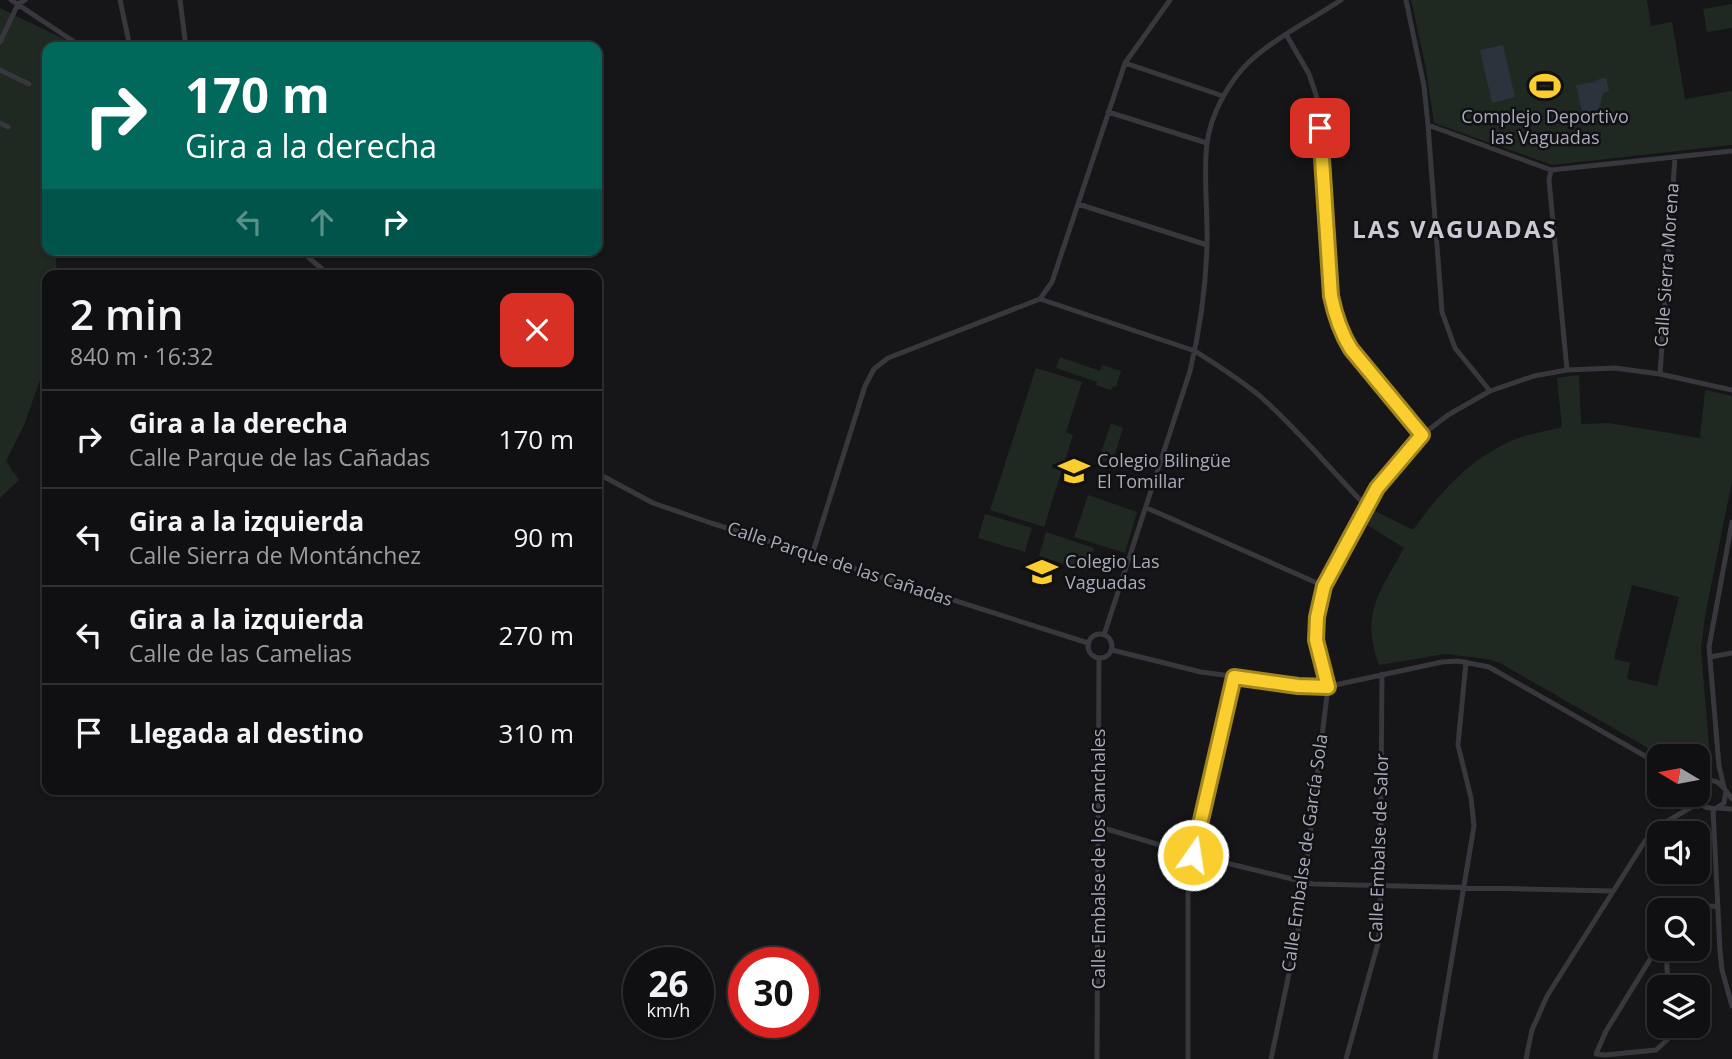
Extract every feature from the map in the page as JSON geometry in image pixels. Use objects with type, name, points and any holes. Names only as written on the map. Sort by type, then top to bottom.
[{"type":"street","points":[[11,0],[75,42]]},
{"type":"street","points":[[0,42],[18,4],[25,0]]},
{"type":"street","points":[[120,0],[129,42]]},
{"type":"street","points":[[180,0],[185,42]]},
{"type":"street","points":[[812,555],[865,386],[874,369],[896,355],[1040,299],[1052,282],[1125,63],[1170,0]]},
{"type":"street","points":[[1104,635],[1147,508],[1195,351],[1203,313],[1207,245],[1207,143],[1223,96],[1249,62],[1341,0]]},
{"type":"street","points":[[1406,0],[1424,86],[1442,312],[1455,348],[1490,391]]},
{"type":"street","points":[[1287,36],[1309,74],[1317,98],[1334,311],[1351,349],[1422,435]]},
{"type":"street","points":[[1125,63],[1223,96]]},
{"type":"street","points":[[0,70],[29,84]]},
{"type":"street","points":[[1108,112],[1207,143]]},
{"type":"street","points":[[0,123],[8,127]]},
{"type":"street","points":[[1428,125],[1551,170],[1732,151]]},
{"type":"street","name":"Calle Sierra Morena","points":[[1660,374],[1675,157]]},
{"type":"street","points":[[1551,170],[1549,180],[1567,370]]},
{"type":"street","points":[[1078,204],[1207,245]]},
{"type":"street","points":[[307,256],[323,270]]},
{"type":"street","points":[[1040,299],[1195,351],[1259,395],[1366,506]]},
{"type":"street","points":[[1328,687],[1316,640],[1317,617],[1324,586],[1366,506],[1385,477],[1422,435],[1448,415],[1490,391],[1534,376],[1567,370],[1615,368],[1660,374],[1732,390]]},
{"type":"street","name":"Calle Parque de las Cañadas","points":[[602,476],[653,503],[1088,643]]},
{"type":"street","points":[[1147,508],[1324,586]]},
{"type":"street","points":[[1715,808],[1726,799],[1719,766],[1710,657],[1712,629],[1732,522]]},
{"type":"street","points":[[1104,635],[1110,639],[1112,650],[1099,659],[1090,654],[1088,643],[1092,636],[1104,635]]},
{"type":"street","points":[[1112,650],[1201,672],[1298,686],[1328,687],[1442,662],[1466,662],[1489,667],[1516,680],[1647,757]]},
{"type":"street","points":[[1710,657],[1732,653]]},
{"type":"street","name":"Calle Embalse de los Canchales","points":[[1097,1059],[1099,659]]},
{"type":"street","points":[[1435,1059],[1474,826],[1471,798],[1458,745],[1466,662]]},
{"type":"street","name":"Calle Embalse de Salor","points":[[1346,1059],[1378,943],[1381,885],[1382,674]]},
{"type":"street","points":[[1188,1059],[1188,895],[1193,855],[1234,677]]},
{"type":"street","name":"Calle Embalse de García Sola","points":[[1271,1059],[1299,926],[1328,687]]},
{"type":"street","points":[[1710,778],[1719,766]]},
{"type":"street","points":[[1710,781],[1718,782],[1732,799]]},
{"type":"street","points":[[1526,1059],[1532,1030],[1547,996],[1613,891],[1645,841],[1685,807]]},
{"type":"street","points":[[1705,807],[1732,809]]},
{"type":"street","points":[[1715,808],[1717,906],[1722,970],[1732,1006]]},
{"type":"street","points":[[1100,827],[1193,855],[1304,882],[1613,891]]},
{"type":"street","points":[[1710,906],[1717,906]]},
{"type":"street","points":[[1649,961],[1606,1031],[1596,1054],[1656,1050],[1668,1038]]},
{"type":"shaded area","name":"Complejo Deportivo las Vaguadas","points":[[1411,0],[1647,0],[1651,26],[1672,22],[1685,99],[1732,91],[1732,145],[1552,165],[1434,123]]},
{"type":"shaded area","points":[[1732,4],[1732,28],[1707,32],[1703,9]]},
{"type":"shaded area","points":[[0,8],[70,42],[42,42],[42,256],[55,256],[57,270],[42,270],[42,375],[24,425],[6,461],[19,480],[0,498]]},
{"type":"shaded area","points":[[1503,45],[1515,97],[1492,103],[1480,50]]},
{"type":"shaded area","points":[[1606,78],[1609,91],[1603,93],[1598,113],[1583,116],[1576,85]]},
{"type":"shaded area","points":[[1060,357],[1100,371],[1102,365],[1121,371],[1116,387],[1113,386],[1111,390],[1096,385],[1097,382],[1056,368]]},
{"type":"shaded area","points":[[1036,368],[1082,382],[1066,432],[1073,435],[1044,527],[990,510]]},
{"type":"shaded area","points":[[1579,375],[1581,424],[1609,423],[1700,438],[1705,390],[1732,396],[1732,481],[1701,649],[1709,744],[1647,744],[1647,747],[1500,663],[1487,659],[1445,654],[1379,665],[1374,647],[1372,617],[1381,591],[1404,548],[1364,523],[1371,509],[1413,530],[1444,491],[1480,459],[1515,439],[1562,427],[1557,378]],"holes":[[[1632,585],[1679,597],[1657,686],[1627,679],[1630,663],[1614,659]]]},
{"type":"shaded area","points":[[1111,423],[1123,428],[1112,463],[1099,459]]},
{"type":"shaded area","points":[[1088,495],[1137,512],[1125,553],[1074,537]]},
{"type":"shaded area","points":[[985,514],[1032,528],[1025,552],[978,538]]},
{"type":"shaded area","points":[[1046,532],[1094,548],[1086,571],[1039,556]]},
{"type":"place","name":"Complejo Deportivo las Vaguadas","points":[[1545,86]]},
{"type":"place","name":"Colegio Bilingüe El Tomillar","points":[[1074,471]]},
{"type":"place","name":"Colegio Las Vaguadas","points":[[1042,572]]},
{"type":"district","name":"LAS VAGUADAS","points":[[1455,230]]},
{"type":"route","points":[[1193,855],[1234,677],[1298,686],[1328,687],[1316,640],[1317,617],[1324,586],[1377,488],[1422,435],[1351,349],[1334,311],[1320,128]]}]
